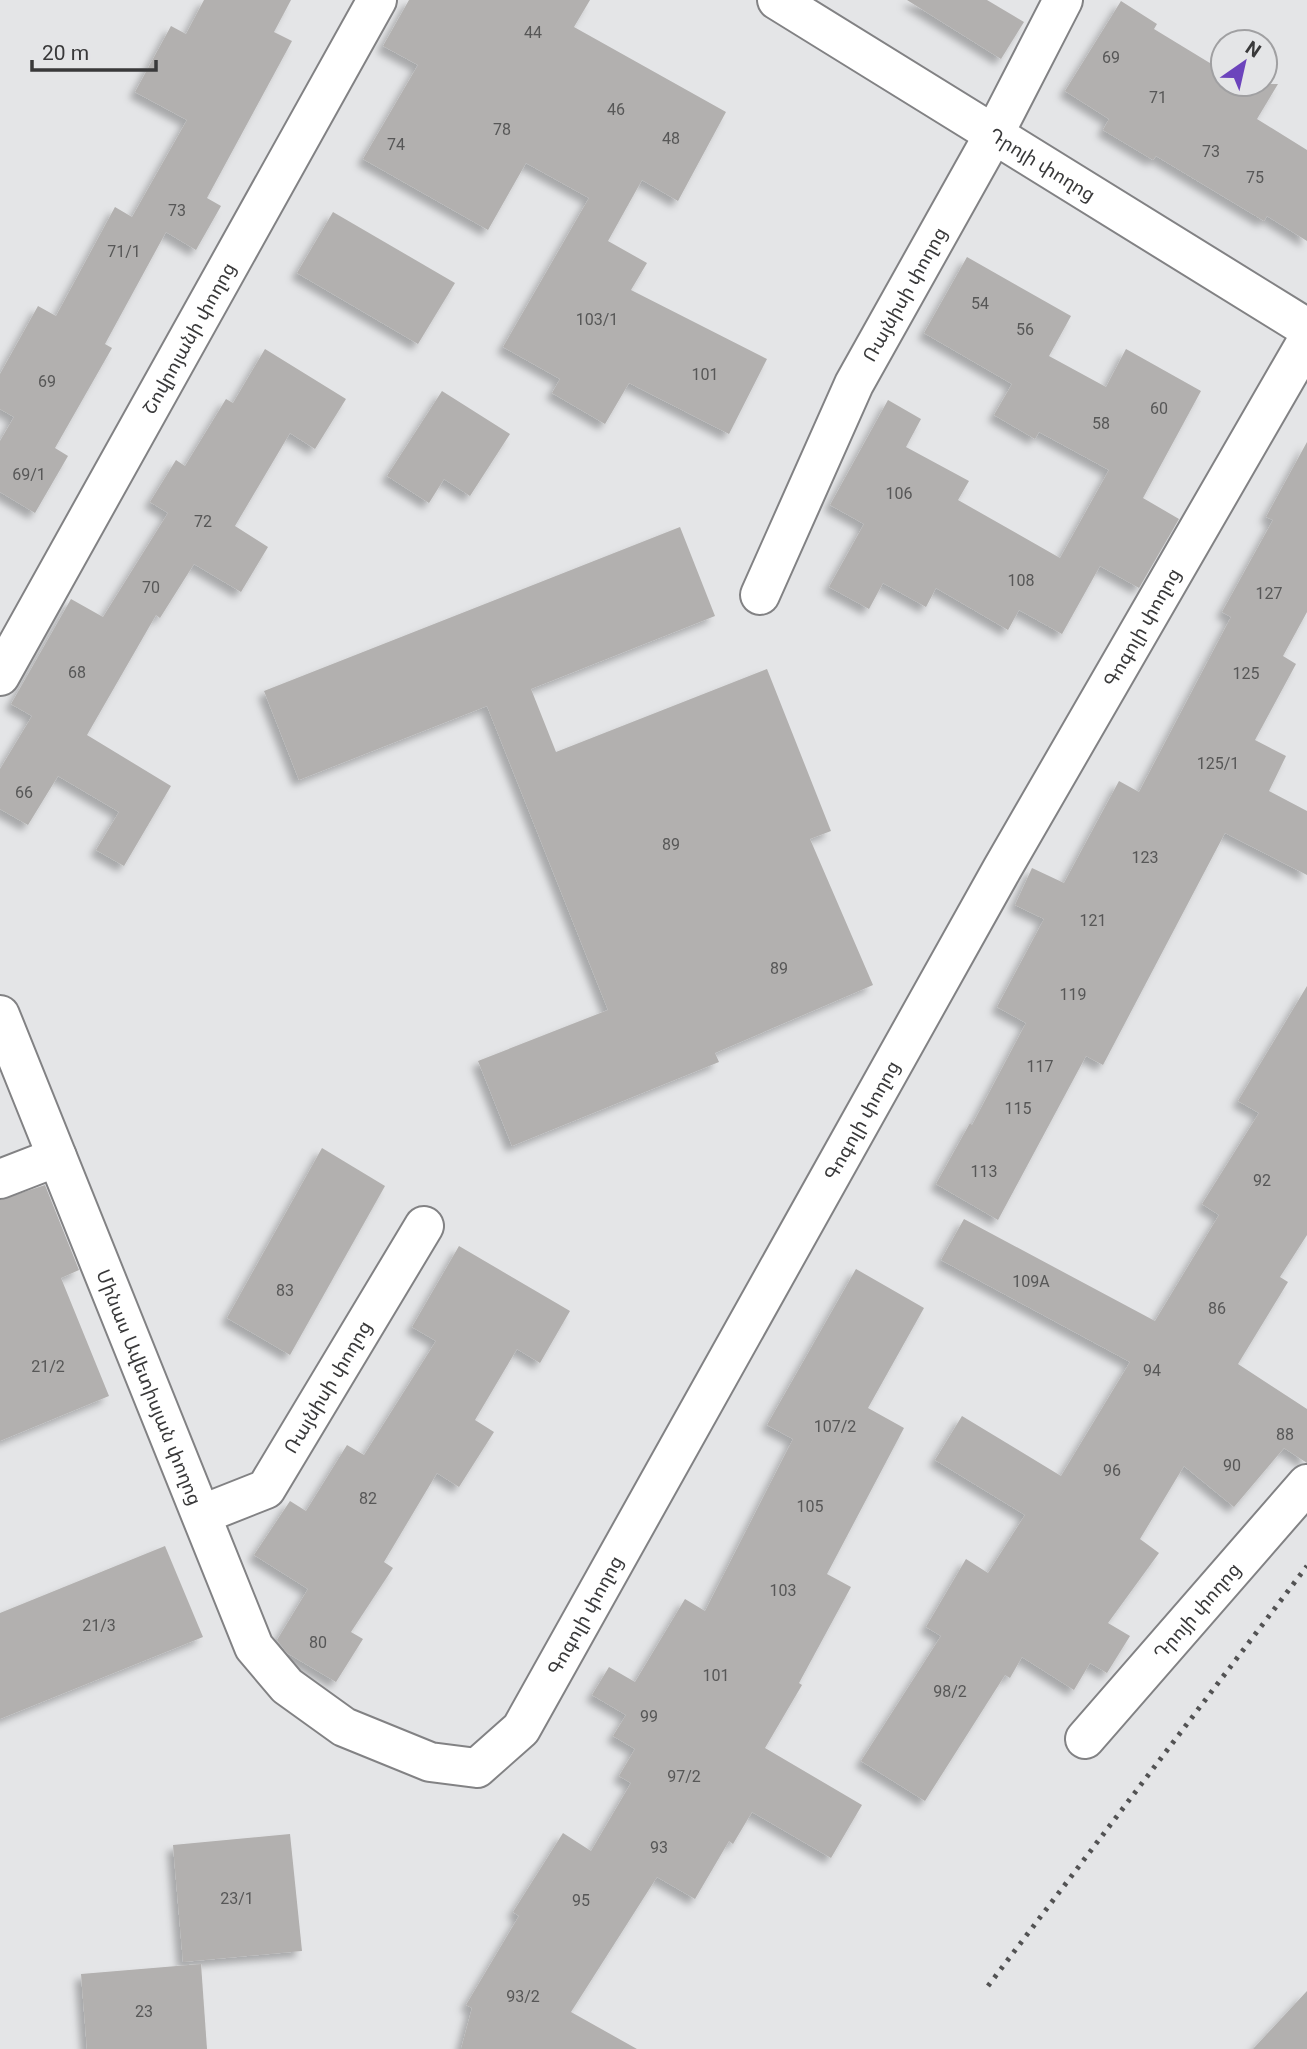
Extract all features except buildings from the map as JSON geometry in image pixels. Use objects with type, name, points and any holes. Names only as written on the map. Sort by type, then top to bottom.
[{"type":"street","name":"Շովրոյանի փողոց","points":[[0,676],[377,0]]},
{"type":"street","name":"Դրոյի փողոց","points":[[777,0],[1307,328]]},
{"type":"street","name":"Ռայնիսի փողոց","points":[[760,595],[854,384],[994,134],[1063,0]]},
{"type":"street","name":"Գոգոլի փողոց","points":[[344,1727],[430,1762],[477,1768],[521,1729],[1002,869],[1307,341]]},
{"type":"street","name":"Մինաս Ավետիսյան փողոց","points":[[0,1015],[203,1514],[254,1647],[287,1686],[344,1727]]},
{"type":"street","points":[[0,1179],[57,1157]]},
{"type":"street","name":"Ռայնիսի փողոց","points":[[203,1514],[266,1489],[424,1226]]},
{"type":"street","name":"Դրոյի փողոց","points":[[1085,1739],[1307,1484]]},
{"type":"railway","points":[[988,1986],[1307,1566]]}]
